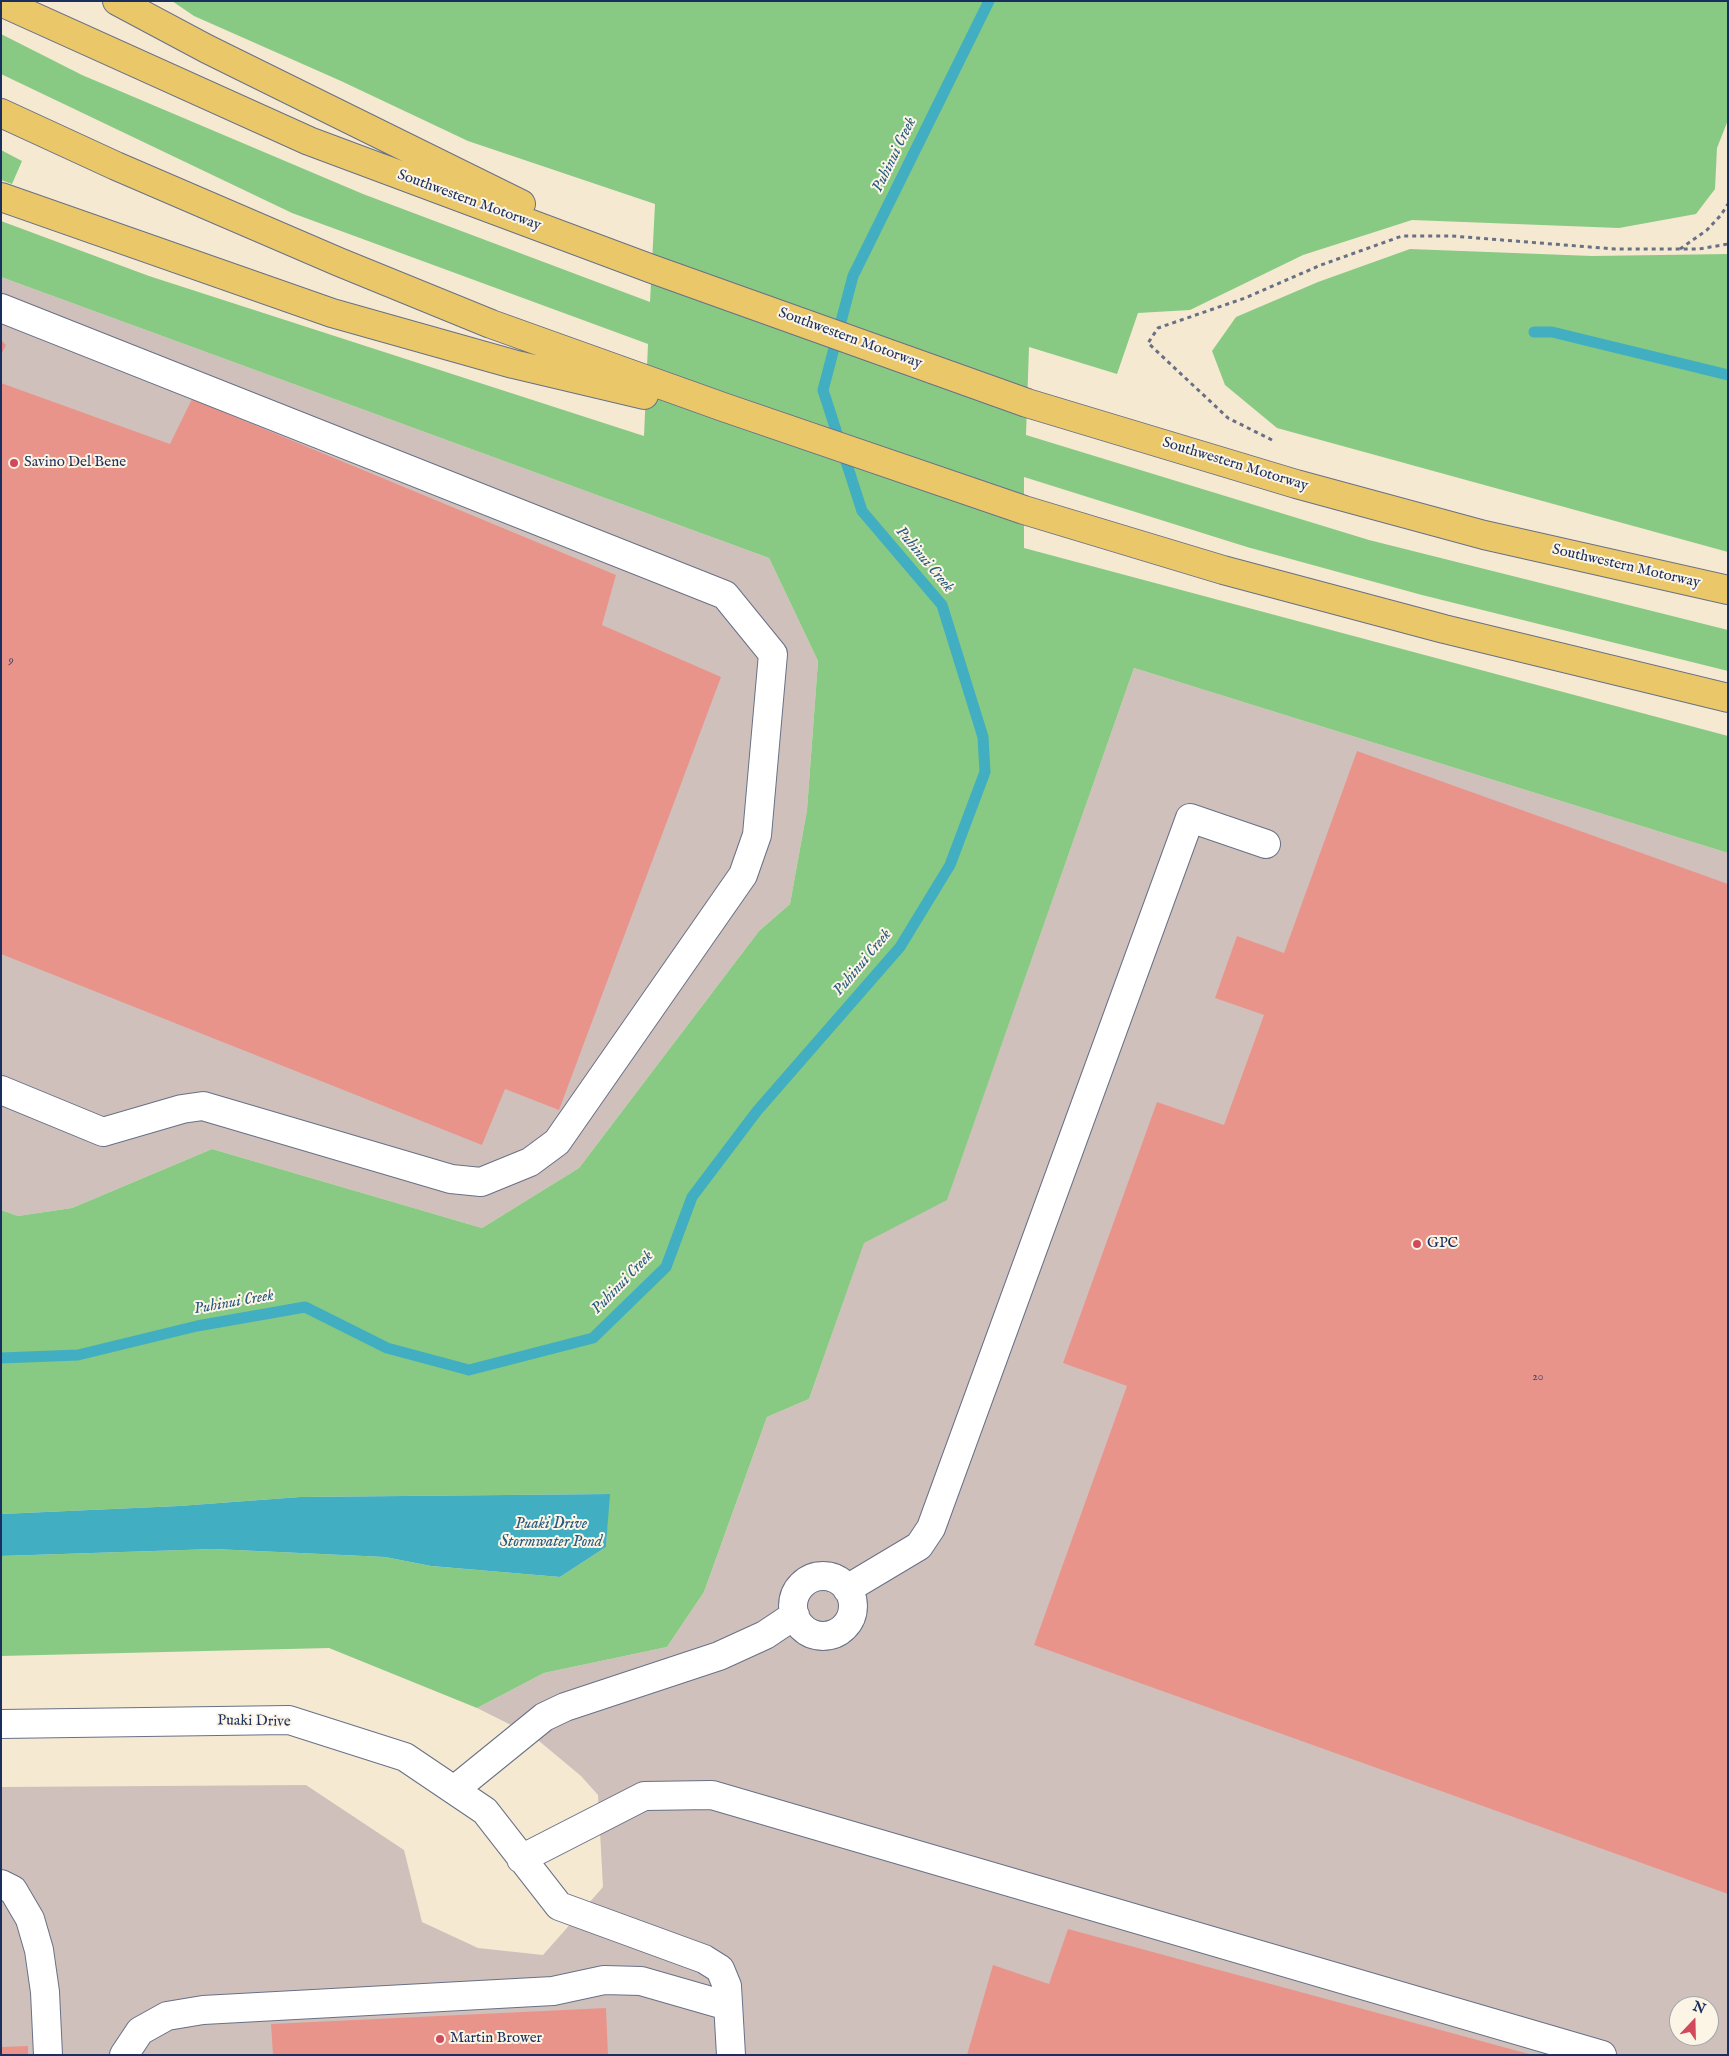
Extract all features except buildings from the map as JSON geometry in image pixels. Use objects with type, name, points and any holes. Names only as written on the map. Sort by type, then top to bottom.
[{"type":"highway","points":[[117,1],[207,49],[652,269]]},
{"type":"highway","name":"Southwestern Motorway","points":[[1,2],[310,141],[652,269],[1027,403],[1276,477],[1484,535],[1728,590]]},
{"type":"highway","points":[[1,113],[116,166],[339,262],[650,388]]},
{"type":"highway","points":[[1,197],[332,313],[514,364],[650,388],[723,407],[1024,510],[1223,570],[1425,624],[1728,698]]},
{"type":"street","points":[[1,308],[725,595],[773,654],[757,834],[744,875],[557,1142],[530,1162],[482,1182],[451,1179],[203,1106],[182,1109],[103,1132],[1,1090]]},
{"type":"street","points":[[847,1589],[919,1546],[931,1528],[1190,818],[1266,844]]},
{"type":"street","points":[[831,1577],[847,1589],[853,1607],[852,1618],[838,1633],[829,1636],[809,1633],[801,1627],[795,1616],[794,1599],[797,1590],[812,1578],[831,1577]]},
{"type":"street","points":[[454,1790],[544,1717],[565,1707],[719,1656],[765,1635],[795,1616]]},
{"type":"street","name":"Puaki Drive","points":[[1,1724],[289,1720],[405,1757],[485,1810],[559,1906],[704,1958],[720,1969],[727,1986],[731,2055]]},
{"type":"street","points":[[522,1859],[644,1796],[712,1795],[1602,2055]]},
{"type":"street","points":[[1,1884],[13,1890],[30,1919],[39,1950],[45,1992],[48,2055]]},
{"type":"street","points":[[124,2055],[140,2031],[168,2016],[202,2010],[553,1991],[604,1980],[641,1981],[728,2006]]},
{"type":"path","points":[[1680,249],[1707,230],[1728,204]]},
{"type":"path","points":[[1276,477],[1287,447],[1228,418],[1148,344],[1158,328],[1245,298],[1322,265],[1402,236],[1452,236],[1615,249],[1699,249],[1728,244]]},
{"type":"shaded area","points":[[1,277],[769,558],[818,661],[807,810],[790,904],[759,931],[579,1168],[482,1228],[212,1149],[72,1208],[18,1216],[1,1210]]},
{"type":"shaded area","points":[[1134,668],[1728,853],[1728,2055],[1,2055],[1,1787],[306,1785],[404,1850],[422,1922],[478,1948],[543,1955],[603,1887],[598,1795],[581,1776],[533,1736],[477,1708],[544,1673],[667,1647],[704,1592],[767,1417],[809,1399],[864,1242],[947,1199]]},
{"type":"green space","points":[[172,1],[1728,1],[1728,120],[1717,148],[1715,189],[1696,214],[1619,228],[1412,220],[1303,255],[1190,310],[1138,313],[1117,374],[1029,347],[1026,435],[1369,540],[1728,630],[1728,671],[1422,595],[1247,547],[1024,477],[1024,548],[1728,736],[1728,853],[1134,668],[947,1200],[864,1243],[809,1399],[767,1417],[704,1592],[667,1647],[544,1673],[477,1708],[329,1648],[1,1656],[1,1556],[214,1549],[385,1557],[431,1566],[560,1577],[606,1547],[609,1494],[300,1497],[179,1506],[1,1514],[1,1210],[18,1216],[72,1208],[212,1149],[482,1228],[579,1168],[759,931],[790,904],[807,810],[818,661],[769,558],[1,277],[1,221],[149,276],[644,436],[648,344],[292,213],[1,74],[1,34],[82,75],[363,194],[650,302],[655,204],[468,141],[341,81],[194,16]]},
{"type":"green space","points":[[1,150],[22,161],[12,184],[1,180]]},
{"type":"green space","points":[[1410,249],[1592,256],[1728,254],[1728,552],[1277,428],[1225,385],[1212,351],[1236,317],[1318,282]]},
{"type":"water","name":"Puaki Drive Stormwater Pond","points":[[610,1494],[606,1547],[560,1577],[431,1566],[385,1557],[214,1549],[1,1556],[1,1514],[179,1506],[300,1497]]},
{"type":"waterway","name":"Puhinui Creek","points":[[1,1358],[78,1355],[197,1326],[305,1307],[387,1348],[469,1370],[593,1338],[666,1267],[692,1197],[757,1111],[900,947],[950,865],[985,772],[983,737],[942,605],[862,511],[823,390],[853,276],[989,1]]},
{"type":"waterway","points":[[1534,332],[1552,332],[1728,375]]},
{"type":"place","name":"Savino Del Bene","points":[[14,463]]},
{"type":"place","name":"GPC","points":[[1417,1244]]},
{"type":"place","name":"Martin Brower","points":[[440,2039]]}]
